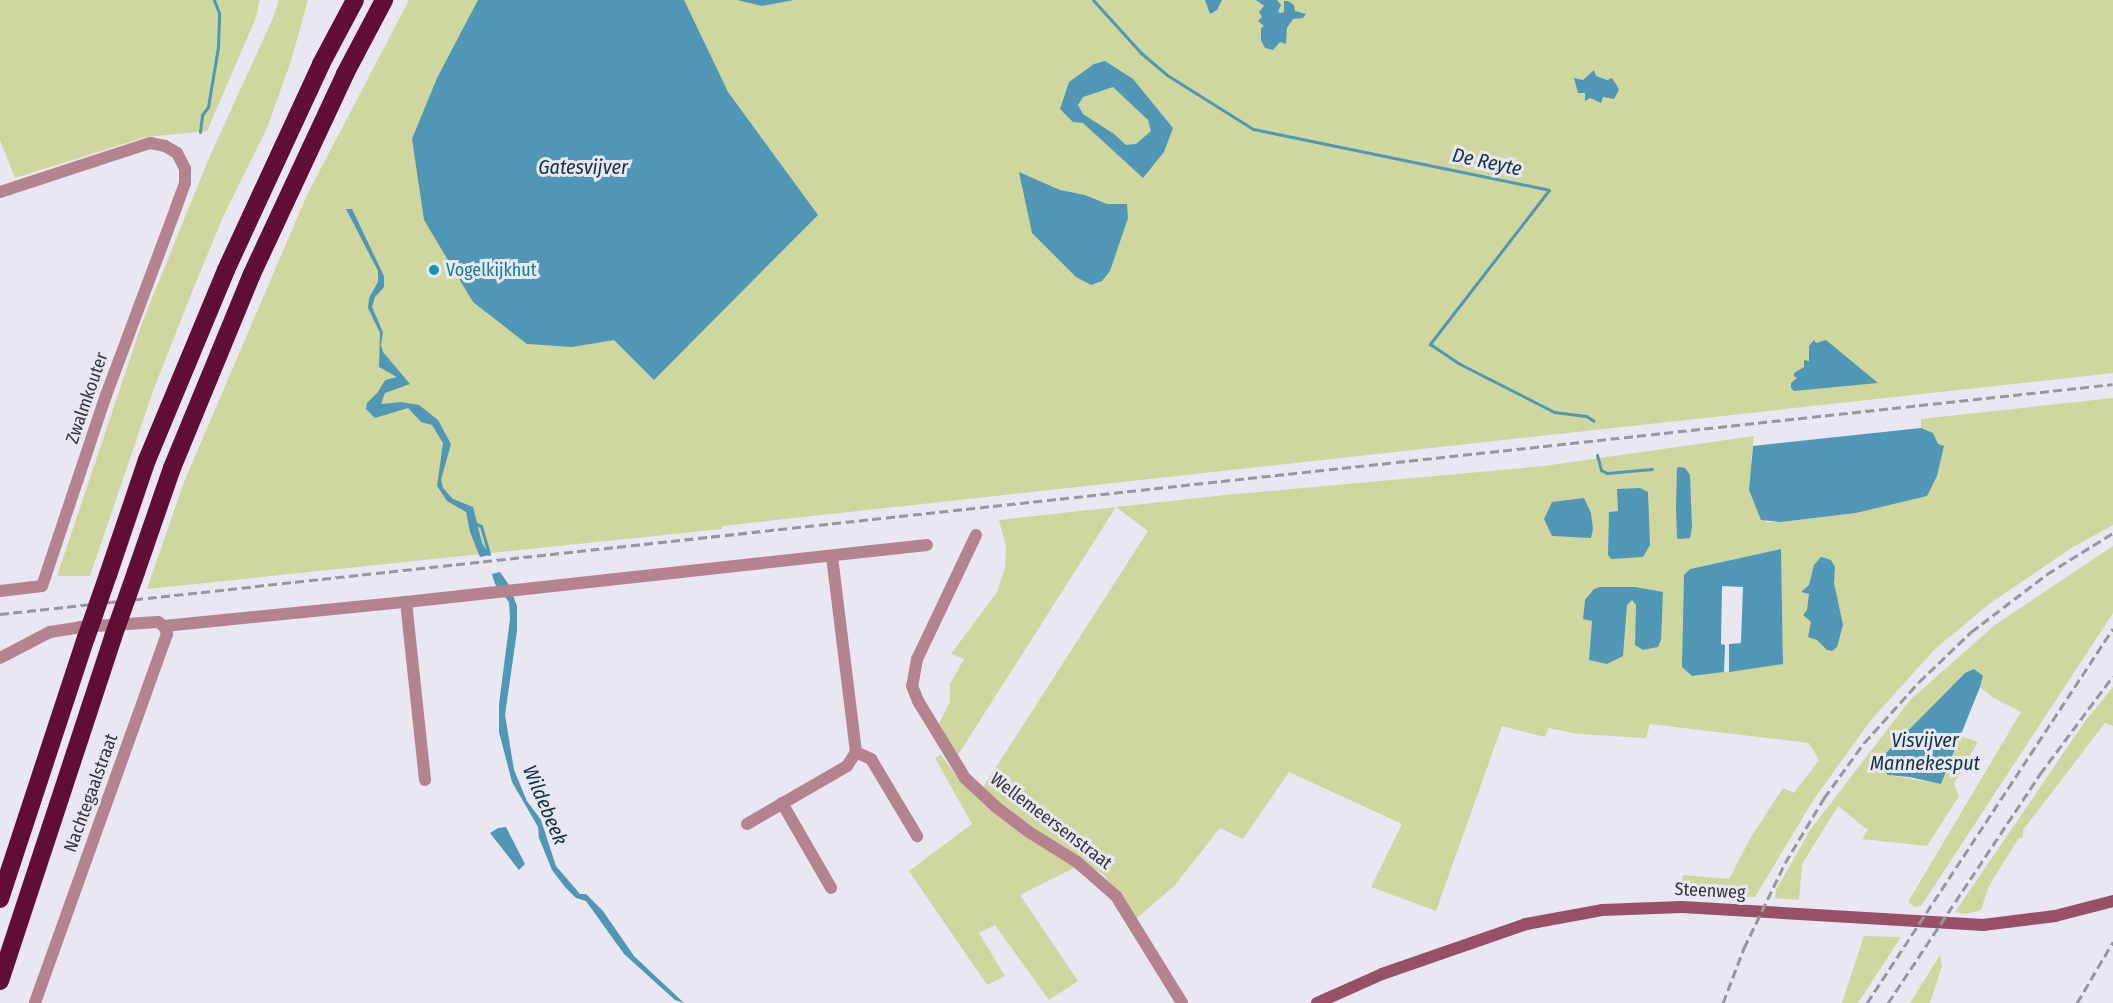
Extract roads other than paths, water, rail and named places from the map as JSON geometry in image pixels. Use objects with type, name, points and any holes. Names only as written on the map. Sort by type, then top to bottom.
[{"type":"highway","points":[[0,899],[147,460],[264,185],[355,0]]},
{"type":"highway","points":[[0,981],[113,637],[172,468],[251,276],[301,167],[384,0]]},
{"type":"main road","name":"Steenweg","points":[[1317,1003],[1382,974],[1526,924],[1602,910],[1682,907],[1966,926],[2002,924],[2055,916],[2113,901]]},
{"type":"street","name":"Zwalmkouter","points":[[0,192],[150,143],[165,146],[177,153],[185,169],[185,183],[106,395],[42,586],[0,591]]},
{"type":"street","name":"Wellemeersenstraat","points":[[976,535],[917,659],[912,686],[918,701],[965,778],[996,807],[1029,832],[1077,861],[1116,896],[1182,1003]]},
{"type":"street","points":[[0,658],[50,632],[132,621],[158,622],[164,626],[927,545]]},
{"type":"street","points":[[747,824],[847,765],[856,752],[832,556]]},
{"type":"street","points":[[406,602],[425,780]]},
{"type":"street","name":"Nachtegaalstraat","points":[[35,1003],[164,644],[167,634],[164,626]]},
{"type":"street","points":[[856,752],[871,759],[917,836]]},
{"type":"street","points":[[782,803],[831,888]]},
{"type":"water","name":"Gatesvijver","points":[[478,0],[684,0],[728,92],[818,215],[654,380],[614,340],[572,347],[527,344],[473,302],[424,220],[412,139],[437,78]]},
{"type":"water","points":[[737,0],[794,0],[762,6]]},
{"type":"water","points":[[1205,0],[1222,0],[1217,10],[1210,14]]},
{"type":"water","points":[[1256,0],[1277,0],[1281,5],[1278,12],[1281,13],[1284,12],[1284,1],[1288,1],[1294,5],[1295,11],[1306,14],[1303,18],[1293,19],[1287,28],[1286,44],[1280,42],[1273,50],[1265,48],[1261,40],[1261,28],[1264,26],[1258,21],[1262,17],[1259,12],[1264,6]]},
{"type":"water","points":[[1105,61],[1133,79],[1173,128],[1164,152],[1143,178],[1083,123],[1073,122],[1060,109],[1069,82],[1094,64]],"holes":[[[1113,87],[1148,120],[1151,131],[1136,144],[1126,145],[1114,134],[1083,114],[1078,105],[1083,97]]]},
{"type":"water","points":[[1594,70],[1596,76],[1607,80],[1612,78],[1619,90],[1614,99],[1603,97],[1601,103],[1590,98],[1585,101],[1585,93],[1578,93],[1574,78],[1583,80]]},
{"type":"water","points":[[1019,172],[1060,190],[1085,195],[1107,204],[1127,204],[1128,218],[1110,271],[1102,281],[1091,285],[1076,277],[1032,233]]},
{"type":"water","points":[[346,209],[352,209],[384,276],[384,287],[375,297],[372,307],[383,332],[381,345],[383,352],[410,384],[385,393],[381,404],[401,402],[419,405],[438,420],[451,444],[441,480],[443,488],[453,499],[473,507],[482,543],[490,555],[480,557],[470,532],[466,512],[447,501],[437,486],[443,443],[432,425],[421,422],[408,408],[375,418],[366,409],[367,403],[378,392],[385,380],[397,377],[379,367],[380,333],[368,308],[369,298],[378,282],[378,271]]},
{"type":"water","points":[[1814,340],[1816,343],[1826,340],[1878,383],[1794,391],[1791,383],[1797,378],[1794,373],[1804,367],[1804,360],[1809,361],[1809,346]]},
{"type":"water","points":[[1921,428],[1933,433],[1938,444],[1944,446],[1937,476],[1927,496],[1856,513],[1781,522],[1761,520],[1749,490],[1753,446]]},
{"type":"water","points":[[1677,468],[1685,468],[1690,475],[1692,528],[1690,538],[1680,539],[1677,538],[1676,507]]},
{"type":"water","points":[[1640,488],[1648,492],[1650,545],[1643,557],[1611,559],[1608,555],[1609,512],[1618,511],[1617,489]]},
{"type":"water","points":[[1584,498],[1591,513],[1593,529],[1591,538],[1552,536],[1544,519],[1552,502]]},
{"type":"water","points":[[1781,549],[1783,664],[1729,672],[1729,644],[1741,643],[1743,587],[1722,586],[1721,644],[1725,645],[1724,672],[1692,676],[1682,667],[1684,575],[1690,569]]},
{"type":"water","points":[[1821,557],[1831,560],[1835,567],[1834,583],[1843,625],[1837,647],[1832,651],[1827,650],[1817,640],[1808,637],[1811,622],[1803,615],[1807,610],[1809,594],[1801,592],[1809,585],[1814,565]]},
{"type":"water","points":[[500,572],[509,585],[517,606],[517,631],[505,715],[514,770],[527,801],[541,820],[556,866],[580,894],[586,894],[603,911],[634,956],[684,1003],[675,1000],[624,954],[586,901],[576,898],[565,887],[552,870],[539,838],[538,827],[512,782],[499,732],[499,704],[510,619],[509,602],[495,584],[492,574]]},
{"type":"water","points":[[1635,587],[1663,592],[1661,640],[1658,647],[1643,650],[1635,645],[1636,605],[1632,600],[1627,605],[1623,656],[1607,664],[1589,660],[1592,621],[1583,619],[1585,600],[1594,589]]},
{"type":"water","name":"Visvijver Mannekesput","points":[[1974,669],[1983,676],[1980,687],[1941,784],[1888,775],[1879,765],[1883,756],[1965,673]]},
{"type":"water","points":[[506,827],[525,864],[519,870],[490,833],[498,828]]},
{"type":"waterway","name":"Wildebeek","points":[[200,132],[202,115],[208,107],[218,47],[219,13],[214,0]]},
{"type":"waterway","name":"De Reyte","points":[[1093,0],[1141,53],[1167,75],[1253,129],[1549,190],[1430,344],[1458,363],[1554,412],[1586,416],[1594,421]]},
{"type":"waterway","name":"De Reyte","points":[[1597,455],[1601,470],[1607,473],[1652,469]]},
{"type":"waterway","name":"Wildebeek","points":[[473,522],[481,526],[489,554]]},
{"type":"railway","points":[[0,614],[2113,384]]},
{"type":"railway","points":[[1723,1003],[1744,948],[1785,863],[1824,798],[1864,743],[1919,682],[1971,632],[2047,574],[2113,533]]},
{"type":"railway","points":[[1867,1003],[2113,628]]},
{"type":"railway","points":[[1888,1003],[2040,774],[2113,676]]},
{"type":"railway","points":[[2077,1003],[2113,942]]},
{"type":"place","name":"Vogelkijkhut","points":[[434,270]]}]
